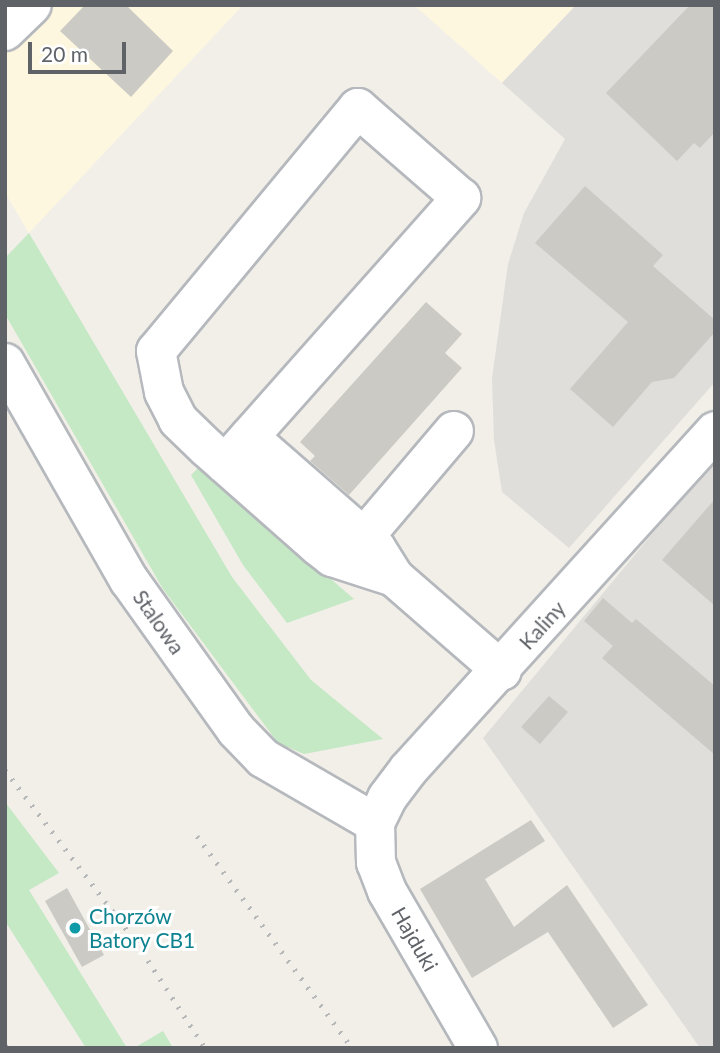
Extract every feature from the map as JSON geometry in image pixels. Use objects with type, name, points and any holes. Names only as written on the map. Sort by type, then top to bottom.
[{"type":"street","points":[[5,32],[32,5]]},
{"type":"street","points":[[237,450],[461,198],[358,108],[156,351],[164,392],[178,420],[237,450],[364,537],[394,577],[502,670]]},
{"type":"street","name":"Stalowa","points":[[5,363],[129,580],[236,730],[263,758],[375,823]]},
{"type":"street","points":[[364,537],[454,431]]},
{"type":"street","name":"Kaliny","points":[[375,823],[387,798],[409,769],[502,670],[715,431]]},
{"type":"street","points":[[237,450],[332,557],[394,577]]},
{"type":"street","name":"Hajduki","points":[[375,823],[376,863],[387,891],[478,1048]]},
{"type":"shaded area","points":[[5,5],[243,5],[29,233],[5,193]]},
{"type":"shaded area","points":[[414,5],[576,5],[502,83]]},
{"type":"shaded area","points":[[576,5],[715,5],[715,382],[569,548],[502,492],[494,440],[492,378],[508,264],[524,213],[565,139],[502,83]]},
{"type":"shaded area","points":[[715,458],[715,1048],[700,1048],[483,738]]},
{"type":"green space","points":[[29,233],[232,577],[311,680],[383,739],[304,754],[278,743],[163,589],[5,314],[5,258]]},
{"type":"green space","points":[[201,465],[354,599],[287,623],[243,565],[191,475]]},
{"type":"green space","points":[[5,802],[59,873],[29,890],[127,1048],[86,1048],[5,921]]},
{"type":"green space","points":[[163,1031],[173,1048],[134,1048]]},
{"type":"building","points":[[85,5],[126,5],[173,51],[131,97],[60,31]]},
{"type":"building","points":[[690,5],[715,5],[715,132],[700,148],[694,143],[677,161],[606,93]]},
{"type":"building","points":[[585,186],[663,255],[653,266],[715,320],[715,332],[674,378],[652,382],[613,427],[570,389],[628,322],[535,243]]},
{"type":"building","points":[[426,302],[462,334],[445,353],[462,368],[349,495],[310,461],[315,456],[300,442]]},
{"type":"building","points":[[715,499],[715,606],[662,560]]},
{"type":"building","points":[[603,598],[632,623],[636,619],[715,686],[715,755],[602,658],[613,646],[584,621]]},
{"type":"building","points":[[549,696],[568,712],[540,744],[521,727]]},
{"type":"building","points":[[531,820],[545,841],[485,879],[514,927],[567,885],[648,1005],[613,1028],[548,932],[472,978],[420,889]]},
{"type":"building","name":"Chorzów Batory CB1","points":[[67,888],[104,955],[82,967],[45,901]]},
{"type":"railway","points":[[5,770],[136,942],[205,1048]]},
{"type":"railway","points":[[197,836],[352,1048]]},
{"type":"place","name":"Chorzów Batory CB1","points":[[75,928]]}]
